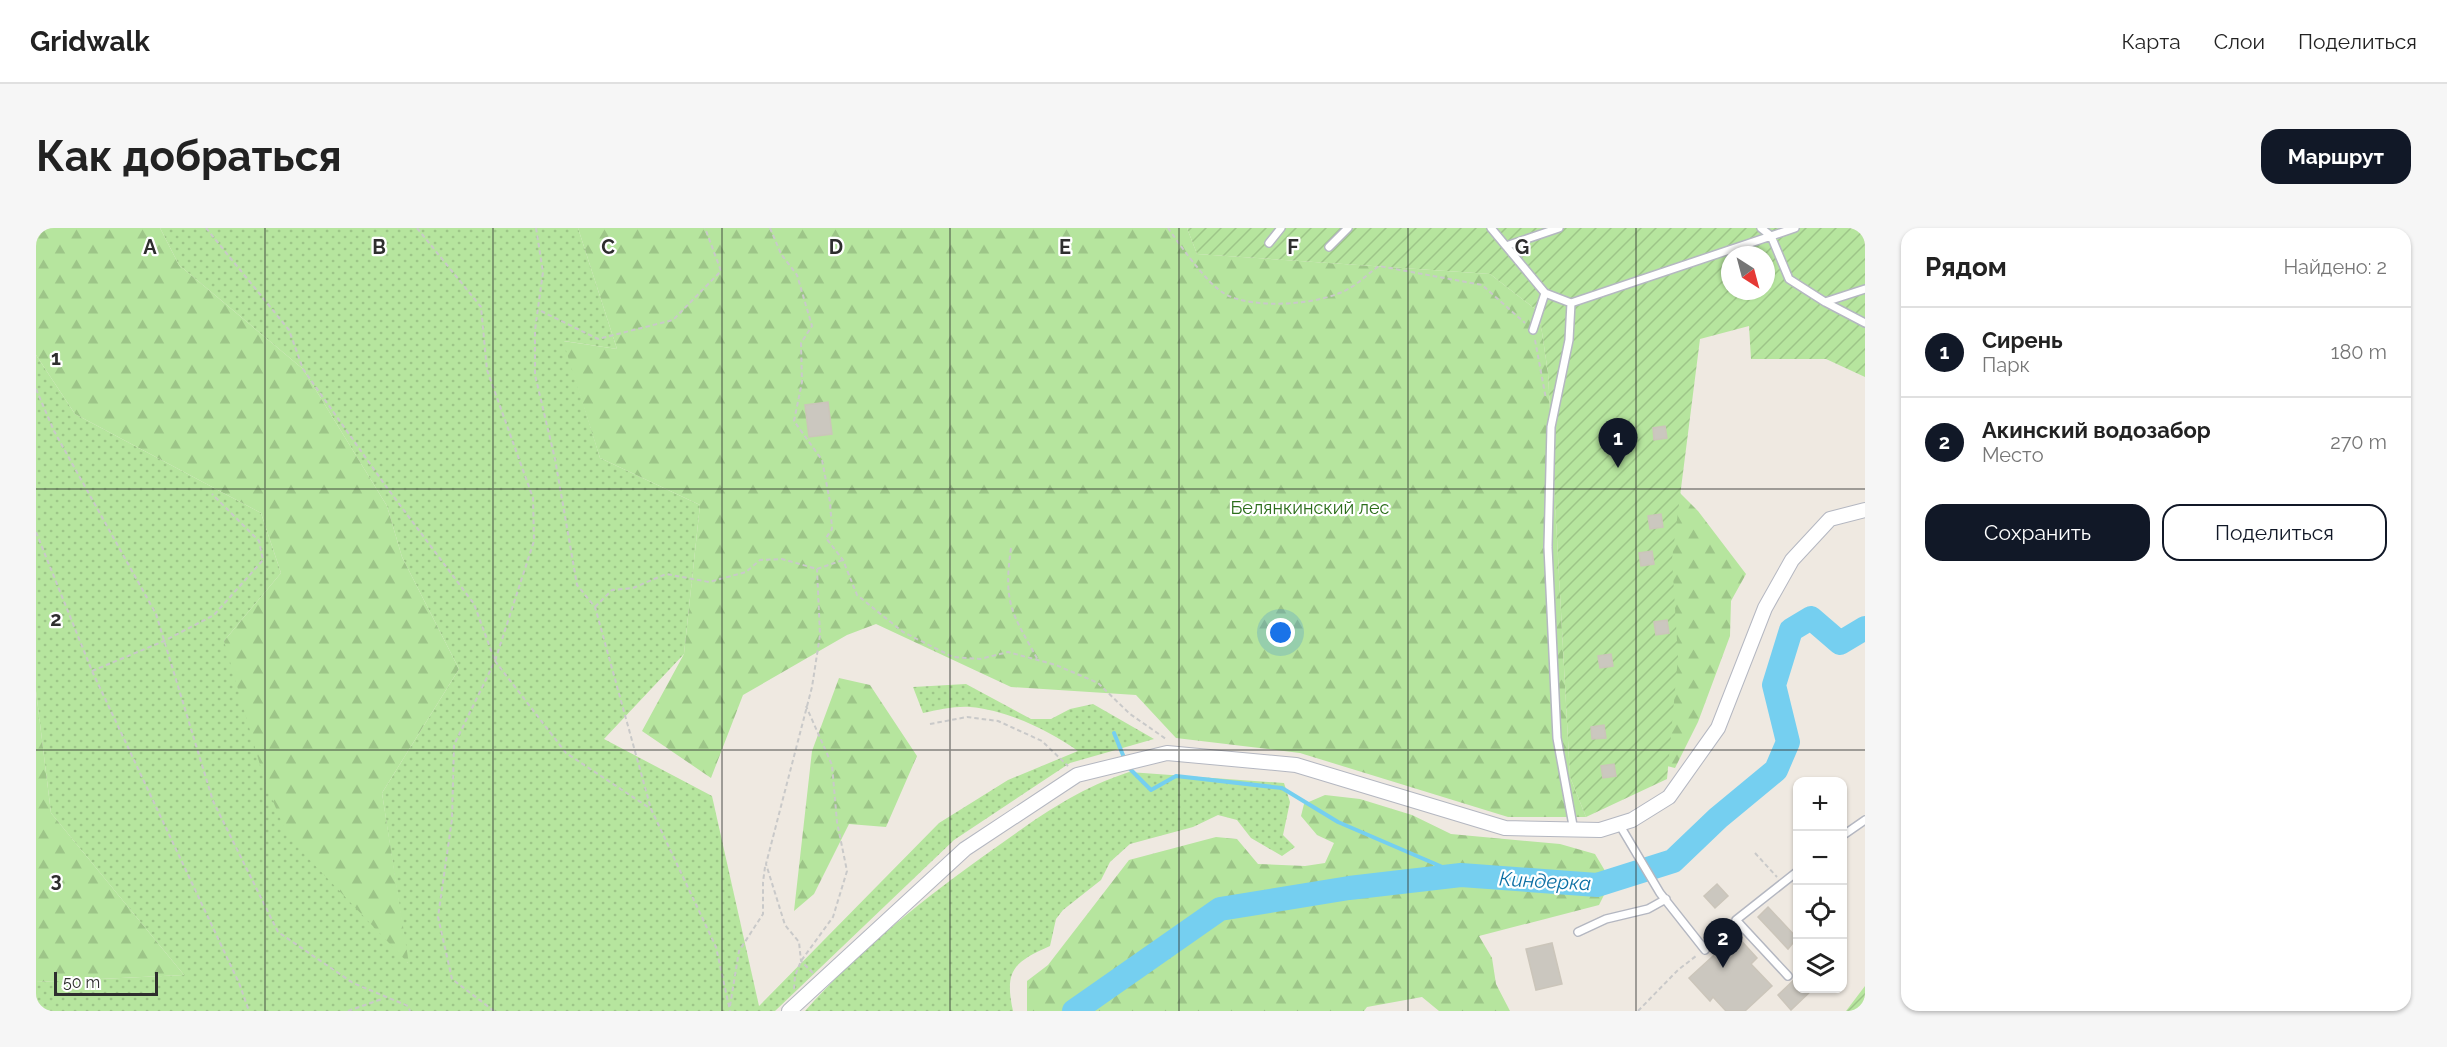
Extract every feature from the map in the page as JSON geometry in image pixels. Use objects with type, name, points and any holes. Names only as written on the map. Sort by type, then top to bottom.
[{"type":"street","points":[[791,1010],[965,849],[1077,775],[1167,753],[1296,765],[1505,828],[1600,830],[1632,820],[1669,797],[1718,728],[1765,608],[1792,560],[1830,519],[1865,510]]},
{"type":"lane","points":[[1269,243],[1281,228]]},
{"type":"lane","points":[[1329,247],[1348,228]]},
{"type":"lane","points":[[1491,228],[1545,293],[1571,303],[1795,228]]},
{"type":"lane","points":[[1506,246],[1559,228]]},
{"type":"lane","points":[[1761,228],[1771,236],[1789,279],[1825,302],[1865,323]]},
{"type":"lane","points":[[1825,302],[1865,289]]},
{"type":"lane","points":[[1533,330],[1545,293]]},
{"type":"lane","points":[[1571,303],[1569,340],[1551,427],[1548,547],[1557,738],[1574,831]]},
{"type":"lane","points":[[1847,833],[1865,820]]},
{"type":"lane","points":[[1619,824],[1666,899],[1705,950]]},
{"type":"lane","points":[[1788,976],[1736,920],[1793,875]]},
{"type":"lane","points":[[1578,932],[1606,919],[1648,909],[1666,899]]},
{"type":"path","points":[[206,228],[289,330],[303,369],[385,485],[474,604],[495,661],[566,753],[651,809]]},
{"type":"path","points":[[417,228],[481,307],[487,370],[533,498],[534,541],[495,661],[454,745],[452,819],[438,917],[452,979],[494,1011]]},
{"type":"path","points":[[536,228],[543,272],[535,330],[536,375],[555,459],[577,585],[595,607],[651,809],[716,947],[730,1009]]},
{"type":"path","points":[[541,311],[598,339],[673,320],[721,271],[705,228]]},
{"type":"path","points":[[770,228],[781,254],[797,275],[812,326],[801,343],[802,382],[794,421],[822,460],[830,502],[832,529],[826,538],[843,560],[857,595],[903,632],[953,657],[980,659],[1008,652],[1038,660],[1098,683],[1130,714],[1156,730],[1184,754]]},
{"type":"path","points":[[1168,228],[1192,261],[1225,294],[1263,304],[1312,300],[1348,289],[1379,266],[1482,285],[1533,330],[1551,427]]},
{"type":"path","points":[[36,389],[54,431],[156,614],[213,801],[278,932],[353,983],[383,998],[408,1006],[409,1011]]},
{"type":"path","points":[[92,671],[164,641],[214,615],[263,560],[259,541],[212,494]]},
{"type":"path","points":[[36,532],[92,671],[239,983],[249,1011]]},
{"type":"path","points":[[1011,548],[1006,581],[1011,611],[1038,660]]},
{"type":"path","points":[[595,607],[612,590],[633,588],[666,574],[709,582],[746,572],[760,560],[782,559],[818,569],[843,560]]},
{"type":"path","points":[[730,1009],[739,951],[763,914],[763,882],[766,864],[806,706],[820,635],[818,569]]},
{"type":"path","points":[[791,1010],[795,976],[801,961],[832,917],[847,871],[837,822],[832,765],[806,706]]},
{"type":"path","points":[[930,724],[967,717],[998,722],[1042,741],[1077,775]]},
{"type":"path","points":[[1755,853],[1784,883]]},
{"type":"path","points":[[766,864],[785,925],[799,942],[801,961],[821,982]]},
{"type":"path","points":[[1638,1011],[1678,970],[1705,950],[1736,920]]},
{"type":"path","points":[[348,1011],[383,998]]},
{"type":"green space","points":[[36,228],[160,228],[179,265],[303,369],[387,506],[402,557],[459,669],[382,793],[409,964],[288,837],[265,782],[224,641],[281,573],[261,513],[75,414],[36,355]]},
{"type":"green space","points":[[160,228],[578,228],[617,349],[564,341],[600,458],[700,505],[684,654],[604,739],[712,796],[759,1006],[939,823],[1008,780],[1078,751],[1027,722],[998,712],[964,707],[923,713],[913,687],[966,684],[1031,719],[1051,719],[1070,709],[1093,704],[1154,739],[1070,763],[954,840],[775,1011],[36,1011],[36,982],[184,975],[51,813],[36,691],[36,355],[75,414],[261,513],[281,573],[224,641],[408,963],[382,793],[459,669],[402,557],[387,506],[303,369],[179,265]]},
{"type":"green space","name":"Белянкинский лес","points":[[578,228],[1187,228],[1197,254],[1490,274],[1539,312],[1548,373],[1570,777],[1586,817],[1508,817],[1300,753],[1176,738],[1136,695],[1011,687],[876,624],[847,635],[743,695],[711,778],[642,731],[684,654],[700,505],[600,458],[563,341],[617,349]]},
{"type":"green space","points":[[1187,228],[1865,228],[1865,377],[1826,359],[1751,359],[1749,326],[1700,339],[1672,559],[1678,657],[1667,779],[1586,817],[1570,777],[1548,373],[1539,312],[1490,274],[1197,254]]},
{"type":"green space","points":[[1676,489],[1698,511],[1746,574],[1731,601],[1730,636],[1698,722],[1675,768],[1655,763]]},
{"type":"green space","points":[[839,678],[870,685],[917,756],[886,827],[849,824],[814,894],[794,911],[812,751]]},
{"type":"green space","points":[[36,691],[51,813],[184,975],[36,982]]},
{"type":"green space","points":[[1129,772],[1284,783],[1290,802],[1283,835],[1295,847],[1282,856],[1251,838],[1237,820],[1218,815],[1193,827],[1130,844],[1110,862],[1101,880],[1063,910],[1056,919],[1050,946],[1028,957],[1015,969],[1010,986],[1013,1011],[805,1011],[871,945],[970,866],[1059,805],[1092,787]]},
{"type":"green space","points":[[1325,795],[1360,799],[1412,815],[1451,834],[1560,844],[1595,854],[1611,881],[1599,905],[1479,936],[1492,958],[1496,984],[1510,1011],[1439,1011],[1422,997],[1367,1007],[1364,1011],[1027,1011],[1027,981],[1048,965],[1129,860],[1216,837],[1237,839],[1258,864],[1305,866],[1325,863],[1334,843],[1317,835],[1301,816],[1304,804]]},
{"type":"green space","points":[[1865,986],[1865,1011],[1846,1011]]},
{"type":"building","points":[[828,402],[832,434],[809,437],[805,405]]},
{"type":"building","points":[[1665,426],[1667,438],[1654,440],[1653,428]]},
{"type":"building","points":[[1661,514],[1663,527],[1650,529],[1648,516]]},
{"type":"building","points":[[1652,551],[1654,564],[1641,566],[1639,553]]},
{"type":"building","points":[[1667,620],[1669,633],[1656,635],[1654,622]]},
{"type":"building","points":[[1611,654],[1613,666],[1600,668],[1598,656]]},
{"type":"building","points":[[1604,725],[1606,738],[1592,739],[1591,727]]},
{"type":"building","points":[[1614,764],[1616,776],[1603,778],[1601,766]]},
{"type":"building","points":[[1717,884],[1728,896],[1715,908],[1704,896]]},
{"type":"building","points":[[1768,907],[1793,934],[1793,943],[1788,949],[1758,917]]},
{"type":"building","points":[[1736,935],[1757,958],[1751,964],[1772,986],[1745,1011],[1726,1011],[1713,997],[1710,1001],[1689,978]]},
{"type":"building","points":[[1552,943],[1562,984],[1536,990],[1526,949]]},
{"type":"building","points":[[1793,981],[1793,993],[1809,993],[1791,1010],[1778,995]]},
{"type":"waterway","name":"Киндерка","points":[[1074,1011],[1220,909],[1349,888],[1461,875],[1597,885],[1673,861],[1718,818],[1776,770],[1788,742],[1774,685],[1791,630],[1811,618],[1840,643],[1865,628]]},
{"type":"waterway","points":[[1114,733],[1125,760]]},
{"type":"waterway","points":[[1128,767],[1151,790],[1176,776],[1282,788],[1338,822],[1461,875]]},
{"type":"place","name":"Сирень","points":[[1618,468]]},
{"type":"place","name":"Акинский водозабор","points":[[1723,968]]}]
